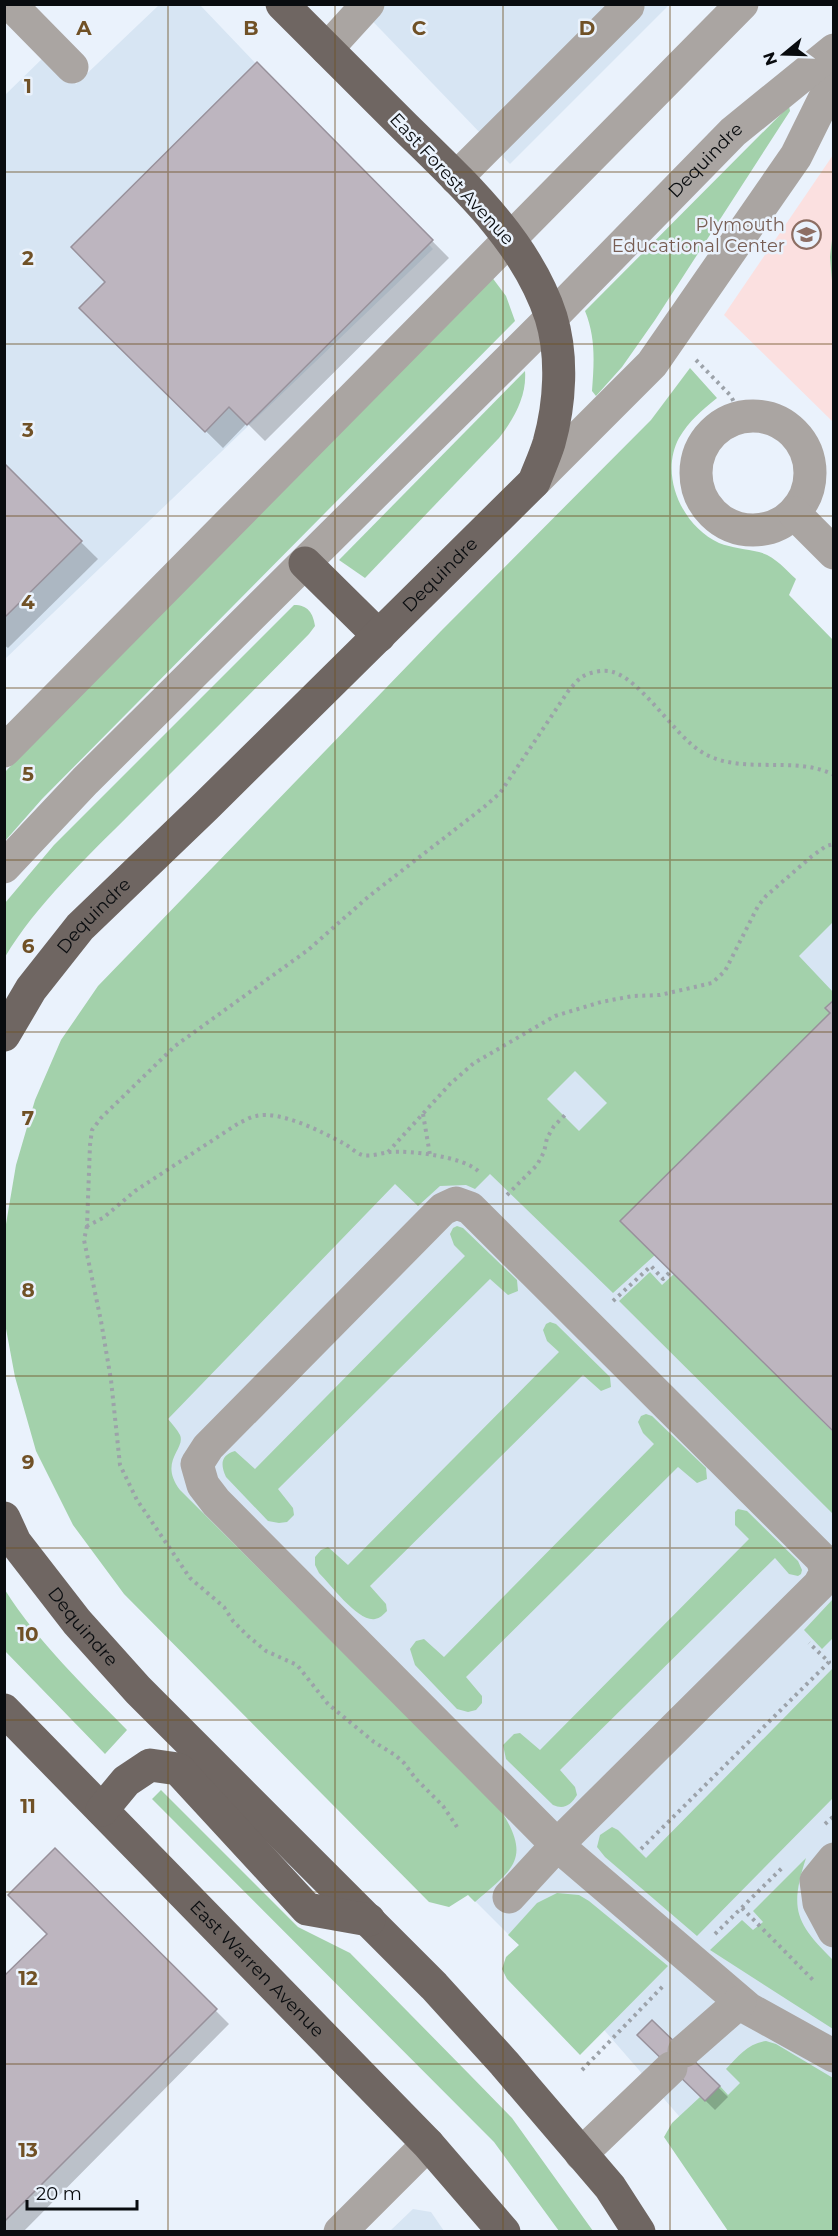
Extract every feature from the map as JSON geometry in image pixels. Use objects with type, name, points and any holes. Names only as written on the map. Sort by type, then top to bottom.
[{"type":"main road","name":"East Forest Avenue","points":[[282,4],[456,178],[500,226],[532,272],[551,318],[558,360],[558,387],[549,443],[534,482]]},
{"type":"main road","name":"Dequindre","points":[[4,1035],[31,989],[80,927],[206,807],[534,482]]},
{"type":"main road","points":[[305,563],[379,636]]},
{"type":"main road","name":"Dequindre","points":[[4,1518],[15,1542],[77,1622],[173,1727],[369,1920]]},
{"type":"main road","name":"East Warren Avenue","points":[[4,1710],[428,2144],[504,2232]]},
{"type":"main road","points":[[102,1810],[126,1781],[150,1765],[178,1769],[307,1909],[369,1920],[496,2054],[610,2187],[639,2232]]},
{"type":"street","points":[[10,4],[72,67]]},
{"type":"street","points":[[327,50],[368,4]]},
{"type":"street","points":[[4,751],[742,4]]},
{"type":"street","points":[[456,178],[629,5]]},
{"type":"street","name":"Dequindre","points":[[4,867],[86,781],[551,318],[733,132],[834,50]]},
{"type":"street","name":"Dequindre","points":[[534,482],[652,363],[796,156],[834,80]]},
{"type":"street","points":[[760,416],[777,421],[792,431],[803,446],[809,463],[809,481],[804,498],[794,513],[778,525],[759,531],[740,529],[721,521],[707,508],[698,490],[696,471],[700,451],[710,435],[724,423],[741,417],[760,416]]},
{"type":"street","points":[[794,513],[834,552]]},
{"type":"street","points":[[509,1897],[557,1845],[819,1585],[826,1572],[822,1559],[470,1208],[456,1203],[443,1209],[208,1447],[197,1464],[204,1485],[216,1502],[557,1845],[740,2002],[834,2056]]},
{"type":"street","points":[[834,1859],[816,1881],[819,1903],[834,1931]]},
{"type":"street","points":[[581,2154],[740,2002]]},
{"type":"street","points":[[340,2232],[428,2144]]},
{"type":"path","points":[[692,355],[731,396],[741,417]]},
{"type":"path","points":[[834,775],[803,766],[748,765],[717,759],[700,751],[630,682],[612,671],[596,672],[582,677],[569,690],[500,792],[484,807],[368,897],[308,950],[176,1046],[101,1118],[92,1130],[90,1145],[87,1226],[103,1218],[135,1191],[239,1123],[256,1116],[288,1119],[317,1130],[362,1155],[387,1153],[450,1084],[474,1063],[555,1016],[601,1002],[660,994],[712,983],[725,971],[758,906],[766,896],[811,857],[826,846],[834,844]]},
{"type":"path","points":[[423,1114],[430,1155]]},
{"type":"path","points":[[504,1198],[537,1165],[554,1126],[565,1115]]},
{"type":"path","points":[[610,1303],[651,1266],[663,1279],[671,1272]]},
{"type":"path","points":[[784,1619],[829,1662]]},
{"type":"path","points":[[641,1850],[834,1658]]},
{"type":"path","points":[[742,1908],[814,1980]]},
{"type":"shaded area","points":[[159,5],[200,5],[433,249],[5,659],[5,95],[47,54],[76,84]]},
{"type":"shaded area","points":[[357,5],[669,5],[510,164]]},
{"type":"shaded area","name":"Plymouth Educational Center","points":[[833,155],[833,422],[724,315]]},
{"type":"shaded area","points":[[833,640],[833,2231],[692,2131],[605,2031],[212,1638],[87,1487]]},
{"type":"shaded area","points":[[413,2209],[431,2212],[444,2231],[390,2231]]},
{"type":"green space","points":[[789,106],[790,111],[655,320],[622,367],[596,396],[592,391],[593,341],[585,311]]},
{"type":"green space","points":[[833,231],[833,293],[830,257]]},
{"type":"green space","points":[[488,272],[506,296],[515,321],[42,799],[5,841],[5,772]]},
{"type":"green space","points":[[690,368],[717,398],[687,426],[673,452],[673,483],[685,512],[694,525],[719,543],[765,554],[779,563],[796,579],[789,595],[833,640],[833,922],[799,956],[833,992],[833,1000],[825,1008],[830,1013],[621,1221],[655,1255],[613,1293],[490,1174],[475,1189],[466,1185],[440,1186],[418,1206],[395,1184],[168,1419],[181,1440],[172,1464],[174,1480],[180,1490],[500,1809],[510,1826],[516,1851],[514,1862],[508,1871],[475,1902],[468,1895],[449,1907],[429,1902],[124,1594],[73,1525],[36,1451],[15,1377],[4,1318],[5,1230],[16,1165],[35,1100],[61,1040],[98,986],[441,631],[651,420]],"holes":[[[575,1071],[607,1103],[579,1131],[547,1099]]]},
{"type":"green space","points":[[525,371],[522,398],[510,423],[499,438],[365,578],[339,560]]},
{"type":"green space","points":[[294,605],[303,606],[313,617],[315,626],[309,634],[63,882],[32,919],[5,957],[5,903],[54,845]]},
{"type":"green space","points":[[457,1226],[463,1228],[517,1280],[518,1291],[508,1295],[490,1279],[278,1489],[293,1508],[294,1515],[287,1522],[268,1521],[226,1477],[223,1468],[224,1458],[235,1451],[255,1469],[465,1256],[454,1245],[450,1234]]},
{"type":"green space","points":[[650,1272],[662,1285],[674,1274],[833,1432],[833,1514],[619,1301]]},
{"type":"green space","points":[[550,1322],[556,1324],[610,1377],[611,1387],[601,1391],[583,1375],[370,1586],[386,1604],[387,1611],[375,1619],[361,1615],[345,1602],[319,1573],[315,1565],[315,1557],[321,1550],[328,1547],[348,1565],[559,1352],[547,1341],[543,1330]]},
{"type":"green space","points":[[646,1414],[652,1416],[706,1468],[707,1479],[697,1483],[678,1467],[466,1677],[482,1696],[482,1703],[476,1710],[468,1712],[457,1709],[415,1665],[410,1649],[416,1641],[424,1639],[444,1657],[654,1444],[643,1433],[638,1422],[641,1416]]},
{"type":"green space","points":[[738,1509],[747,1511],[798,1561],[802,1570],[801,1574],[798,1576],[789,1574],[775,1558],[560,1770],[575,1787],[577,1795],[567,1806],[553,1805],[506,1759],[503,1745],[514,1734],[520,1733],[540,1750],[749,1539],[735,1525],[735,1512]]},
{"type":"green space","points":[[5,1590],[47,1646],[127,1730],[105,1754],[5,1651]]},
{"type":"green space","points":[[833,1599],[833,1638],[822,1649],[804,1630]]},
{"type":"green space","points":[[833,1668],[833,1798],[697,1936],[605,1857],[597,1847],[600,1835],[612,1827],[618,1830],[646,1858]]},
{"type":"green space","points":[[161,1790],[298,1927],[350,1953],[470,2075],[512,2118],[593,2231],[559,2231],[494,2142],[152,1799]]},
{"type":"green space","points":[[806,1858],[797,1903],[804,1925],[833,1960],[833,2029],[710,1950],[742,1920],[753,1930],[763,1922],[753,1911]]},
{"type":"green space","points":[[557,1893],[579,1895],[589,1901],[668,1966],[580,2055],[507,1979],[502,1969],[506,1957],[519,1945],[508,1935],[537,1903]]},
{"type":"green space","points":[[766,2041],[776,2044],[833,2078],[833,2231],[728,2231],[664,2137],[672,2123],[700,2097],[705,2101],[720,2086],[728,2095],[740,2083],[726,2069],[748,2048]]},
{"type":"building","points":[[257,62],[433,240],[247,425],[229,407],[205,432],[79,308],[105,282],[71,247]]},
{"type":"building","points":[[4,463],[82,541],[4,618]]},
{"type":"building","points":[[834,1000],[834,1432],[620,1221],[830,1013],[825,1008]]},
{"type":"building","points":[[55,1848],[217,2009],[4,2222],[4,1976],[47,1934],[8,1895]]},
{"type":"building","points":[[652,2020],[720,2086],[705,2101],[637,2035]]},
{"type":"place","name":"Plymouth Educational Center","points":[[806,235]]}]
